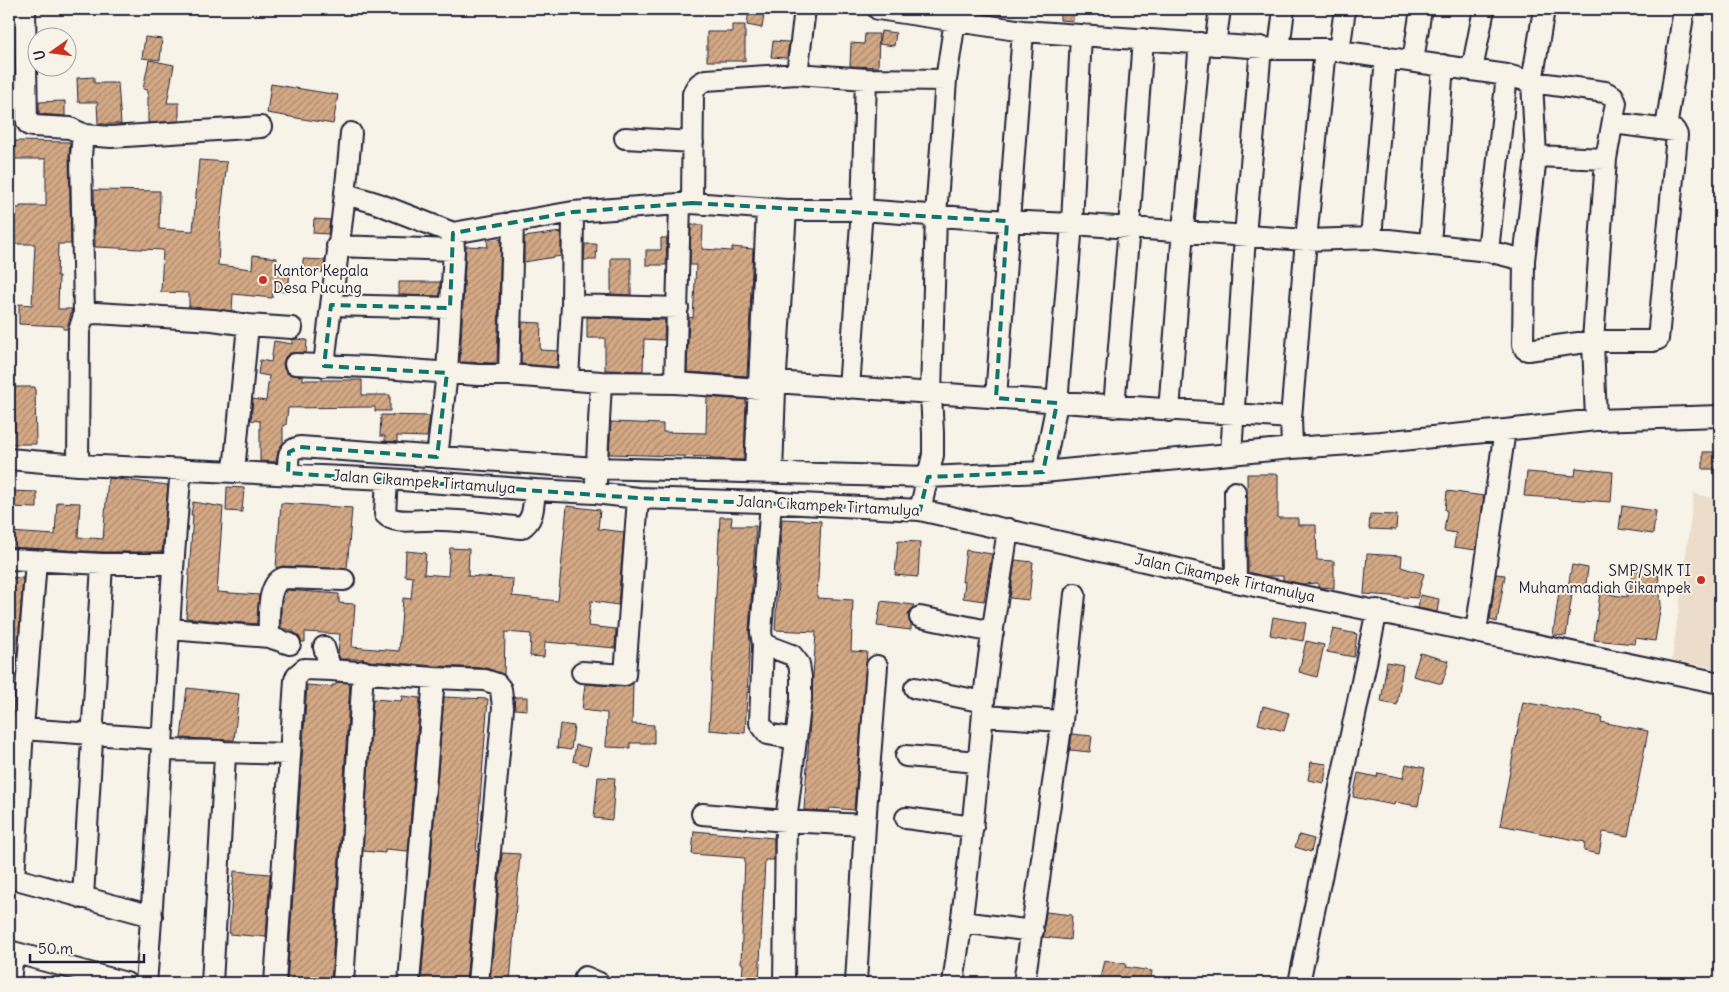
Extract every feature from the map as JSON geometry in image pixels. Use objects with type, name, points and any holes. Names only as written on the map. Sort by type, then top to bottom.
[{"type":"street","points":[[24,9],[27,122],[32,126],[70,128],[85,136],[111,137],[261,127]]},
{"type":"street","points":[[797,74],[805,9]]},
{"type":"street","points":[[878,9],[1023,31],[1270,48],[1332,50],[1507,75],[1532,82],[1605,92],[1613,96],[1616,103],[1606,159],[1593,341],[1596,420]]},
{"type":"street","points":[[1169,411],[1183,230],[1207,44],[1220,9]]},
{"type":"street","points":[[1231,454],[1245,236],[1270,48],[1284,9]]},
{"type":"street","points":[[1292,448],[1291,418],[1306,240],[1332,50],[1345,9]]},
{"type":"street","points":[[1413,62],[1421,9]]},
{"type":"street","points":[[1472,70],[1484,9]]},
{"type":"street","points":[[1544,9],[1532,82],[1536,156],[1524,260],[1523,344],[1525,349],[1593,341],[1653,341],[1658,339],[1677,135],[1674,131],[1666,129],[1613,124]]},
{"type":"street","points":[[1666,129],[1684,9]]},
{"type":"street","points":[[920,510],[932,461],[931,394],[936,215],[946,80],[954,20]]},
{"type":"street","points":[[996,398],[1007,221],[1023,31]]},
{"type":"street","points":[[1043,472],[1057,403],[1072,224],[1081,35]]},
{"type":"street","points":[[1114,407],[1130,227],[1143,39]]},
{"type":"street","points":[[1371,238],[1386,57]]},
{"type":"street","points":[[1430,245],[1443,65]]},
{"type":"street","points":[[675,383],[678,308],[693,142],[693,94],[696,87],[706,80],[797,74],[866,79],[946,80]]},
{"type":"street","points":[[1488,251],[1507,75]]},
{"type":"street","points":[[849,388],[862,210],[866,79]]},
{"type":"street","points":[[324,366],[337,246],[346,194],[351,132]]},
{"type":"street","points":[[78,465],[79,331],[84,316],[81,157],[85,136]]},
{"type":"street","points":[[625,138],[693,142]]},
{"type":"street","points":[[1536,156],[1606,159]]},
{"type":"street","points":[[346,194],[376,203],[453,242]]},
{"type":"street","points":[[337,246],[453,242],[513,222],[573,212],[686,204],[776,210],[862,210],[1007,221],[1183,230],[1306,240],[1371,238],[1488,251],[1524,260]]},
{"type":"street","points":[[776,210],[770,387],[763,472],[766,502],[760,723],[768,734],[795,738]]},
{"type":"street","points":[[568,378],[572,305],[573,212]]},
{"type":"street","points":[[509,375],[513,222]]},
{"type":"street","points":[[437,457],[447,373],[453,242]]},
{"type":"street","points":[[331,305],[450,308]]},
{"type":"street","points":[[572,305],[678,308]]},
{"type":"street","points":[[84,316],[106,313],[213,320],[292,328]]},
{"type":"street","points":[[234,471],[248,325]]},
{"type":"street","points":[[296,364],[478,375],[568,378],[601,382],[849,388],[1291,418]]},
{"type":"street","points":[[595,493],[601,382]]},
{"type":"street","points":[[288,473],[289,452],[300,447],[596,468],[928,477],[1043,472],[1292,448],[1381,442],[1596,420],[1720,416]]},
{"type":"street","points":[[1476,632],[1505,430]]},
{"type":"street","name":"Jalan Cikampek Tirtamulya","points":[[9,459],[78,465],[288,473],[386,479],[595,493],[638,498],[920,510],[1236,582],[1720,683]]},
{"type":"street","points":[[146,983],[170,629],[172,564],[181,469]]},
{"type":"street","points":[[386,479],[385,514],[389,519],[398,520],[441,520],[521,528],[531,519],[535,490]]},
{"type":"street","points":[[1235,492],[1236,582]]},
{"type":"street","points":[[582,672],[625,675],[638,498]]},
{"type":"street","points":[[953,983],[973,827],[978,762],[993,632],[1008,529]]},
{"type":"street","points":[[9,560],[102,564],[172,564]]},
{"type":"street","points":[[36,561],[16,728],[11,878],[152,916]]},
{"type":"street","points":[[83,898],[102,564]]},
{"type":"street","points":[[269,637],[272,588],[277,581],[283,578],[344,580]]},
{"type":"street","points":[[1024,983],[1062,721],[1075,594]]},
{"type":"street","points":[[1299,983],[1377,610]]},
{"type":"street","points":[[920,617],[993,632]]},
{"type":"street","points":[[170,629],[269,637],[290,644]]},
{"type":"street","points":[[763,644],[792,654],[799,664],[801,677],[801,699],[786,821],[784,983]]},
{"type":"street","points":[[324,647],[331,670]]},
{"type":"street","points":[[856,983],[877,666]]},
{"type":"street","points":[[275,983],[289,754],[297,675],[304,669],[363,671],[434,678],[485,680],[497,684],[501,689],[503,708],[478,983]]},
{"type":"street","points":[[342,983],[363,671]]},
{"type":"street","points":[[409,983],[434,678]]},
{"type":"street","points":[[915,688],[984,709],[1062,721]]},
{"type":"street","points":[[16,728],[92,734],[223,752],[289,754]]},
{"type":"street","points":[[212,983],[225,773],[225,756],[223,752]]},
{"type":"street","points":[[906,756],[978,762]]},
{"type":"street","points":[[702,814],[865,825]]},
{"type":"street","points":[[906,818],[973,827]]},
{"type":"street","points":[[962,922],[1033,931]]},
{"type":"street","points":[[10,983],[11,951],[77,977],[126,983]]},
{"type":"highlighted area","points":[[692,203],[1007,221],[996,398],[1057,403],[1043,472],[928,477],[920,510],[638,498],[288,473],[289,452],[300,447],[437,457],[447,373],[324,366],[331,305],[450,308],[453,233],[573,212]]},
{"type":"shaded area","name":"SMP/SMK TI Muhammadiah Cikampek","points":[[1694,493],[1720,501],[1720,669],[1672,660]]},
{"type":"building","points":[[749,9],[765,9],[762,28],[747,25]]},
{"type":"building","points":[[1060,9],[1073,9],[1073,21],[1060,20]]},
{"type":"building","points":[[732,25],[745,25],[745,61],[707,61],[707,32],[732,32]]},
{"type":"building","points":[[881,31],[896,33],[894,46],[879,44]]},
{"type":"building","points":[[865,34],[879,34],[878,67],[850,66],[851,43],[864,44]]},
{"type":"building","points":[[145,37],[162,39],[160,60],[142,58]]},
{"type":"building","points":[[773,41],[789,42],[787,58],[771,57]]},
{"type":"building","points":[[149,60],[174,65],[167,103],[179,103],[179,121],[148,123],[148,90],[143,89]]},
{"type":"building","points":[[94,77],[94,83],[118,83],[121,124],[98,124],[97,102],[78,102],[78,78]]},
{"type":"building","points":[[271,84],[338,95],[333,124],[267,113]]},
{"type":"building","points":[[65,101],[65,116],[39,114],[39,102]]},
{"type":"building","points":[[15,141],[70,142],[71,244],[58,244],[57,276],[59,276],[58,309],[72,309],[67,329],[63,329],[63,326],[19,324],[19,304],[32,305],[35,244],[9,244],[9,208],[46,206],[46,159],[14,159]]},
{"type":"building","points":[[199,160],[227,162],[220,222],[218,265],[252,269],[253,255],[277,258],[276,271],[290,272],[288,292],[273,291],[272,298],[233,294],[232,311],[189,307],[189,293],[161,292],[163,250],[95,247],[94,190],[160,191],[159,229],[193,231]]},
{"type":"building","points":[[314,219],[330,220],[328,234],[313,233]]},
{"type":"building","points":[[691,225],[703,225],[702,249],[732,251],[732,247],[753,249],[747,376],[687,372],[689,317],[693,318],[696,265],[690,265]]},
{"type":"building","points":[[561,232],[561,256],[524,262],[524,237]]},
{"type":"building","points":[[661,238],[667,238],[666,265],[646,265],[646,250],[661,250]]},
{"type":"building","points":[[501,239],[497,363],[460,362],[466,246],[488,247],[487,240]]},
{"type":"building","points":[[585,244],[597,244],[596,260],[584,260]]},
{"type":"building","points":[[611,258],[631,258],[631,295],[611,294]]},
{"type":"building","points":[[303,259],[325,260],[323,272],[303,272]]},
{"type":"building","points":[[399,282],[440,282],[440,296],[399,295]]},
{"type":"building","points":[[587,317],[665,320],[664,340],[644,339],[643,371],[605,370],[605,338],[587,338]]},
{"type":"building","points":[[522,322],[541,323],[540,350],[558,351],[557,367],[521,364]]},
{"type":"building","points":[[292,340],[307,340],[306,353],[290,353],[285,357],[283,364],[288,374],[303,376],[303,380],[362,380],[362,395],[390,395],[390,411],[375,411],[375,407],[288,408],[286,425],[283,425],[283,443],[278,452],[276,462],[260,461],[260,421],[251,420],[253,399],[266,401],[269,376],[258,374],[260,360],[271,362],[274,341],[292,344]]},
{"type":"building","points":[[14,387],[35,387],[36,444],[9,444],[9,432],[15,431]]},
{"type":"building","points":[[707,397],[746,400],[744,460],[711,459],[711,457],[609,454],[611,422],[663,424],[663,432],[706,433]]},
{"type":"building","points":[[381,415],[430,416],[427,437],[397,436],[397,442],[385,441],[385,436],[380,436]]},
{"type":"building","points":[[1703,452],[1720,452],[1720,469],[1703,469]]},
{"type":"building","points":[[1576,468],[1613,472],[1611,502],[1524,496],[1527,472],[1575,476]]},
{"type":"building","points":[[1247,474],[1278,474],[1278,518],[1298,518],[1298,525],[1316,525],[1317,560],[1334,561],[1334,588],[1318,587],[1318,583],[1302,584],[1283,580],[1283,576],[1263,576],[1248,572]]},
{"type":"building","points":[[108,478],[168,485],[162,552],[102,552],[9,547],[9,532],[55,535],[57,502],[80,503],[78,537],[103,539]]},
{"type":"building","points":[[227,487],[244,488],[242,512],[226,511]]},
{"type":"building","points":[[9,491],[37,492],[37,508],[9,507]]},
{"type":"building","points":[[1447,491],[1484,496],[1476,550],[1454,547],[1456,533],[1444,531]]},
{"type":"building","points":[[193,502],[223,507],[217,592],[259,595],[257,624],[186,618]]},
{"type":"building","points":[[281,503],[352,508],[347,569],[283,566],[276,568]]},
{"type":"building","points":[[567,506],[600,510],[598,529],[624,532],[618,605],[591,601],[588,626],[616,629],[615,648],[545,642],[544,657],[530,656],[531,634],[505,632],[504,675],[486,668],[340,659],[338,654],[340,634],[305,632],[305,642],[302,642],[293,631],[281,628],[281,606],[287,590],[339,594],[339,603],[355,604],[352,647],[399,651],[403,598],[411,599],[413,577],[405,576],[406,551],[426,553],[424,574],[448,576],[450,548],[469,549],[468,576],[513,579],[512,596],[558,601]]},
{"type":"building","points":[[1622,506],[1656,511],[1653,534],[1619,529]]},
{"type":"building","points":[[1370,514],[1397,515],[1396,530],[1369,529]]},
{"type":"building","points":[[720,517],[732,517],[731,526],[756,526],[745,733],[709,730]]},
{"type":"building","points":[[782,519],[821,521],[817,598],[853,600],[851,651],[867,652],[854,810],[830,808],[829,811],[804,810],[816,632],[775,630]]},
{"type":"building","points":[[898,541],[920,542],[918,577],[895,575]]},
{"type":"building","points":[[966,550],[992,554],[984,601],[963,598],[965,582],[962,582]]},
{"type":"building","points":[[1367,554],[1402,556],[1401,567],[1424,574],[1417,598],[1364,594]]},
{"type":"building","points":[[1015,560],[1033,562],[1029,600],[1010,598]]},
{"type":"building","points":[[1572,565],[1588,568],[1585,590],[1568,587]]},
{"type":"building","points":[[1632,570],[1658,572],[1661,605],[1655,641],[1636,638],[1635,644],[1594,640],[1600,593],[1627,597],[1627,592],[1630,593]]},
{"type":"building","points":[[1496,574],[1505,575],[1497,622],[1490,620]]},
{"type":"building","points":[[9,577],[23,578],[16,670],[9,670]]},
{"type":"building","points":[[1559,592],[1572,594],[1566,636],[1553,635]]},
{"type":"building","points":[[1420,595],[1439,599],[1437,612],[1418,608]]},
{"type":"building","points":[[881,601],[914,605],[908,615],[911,630],[877,626]]},
{"type":"building","points":[[1273,617],[1306,623],[1303,641],[1270,635]]},
{"type":"building","points":[[1333,629],[1357,634],[1354,657],[1327,652]]},
{"type":"building","points":[[1306,641],[1324,645],[1317,677],[1299,672]]},
{"type":"building","points":[[1420,653],[1449,661],[1442,684],[1413,676]]},
{"type":"building","points":[[1387,662],[1403,665],[1397,705],[1381,702]]},
{"type":"building","points":[[336,682],[350,683],[331,983],[287,983],[307,685],[332,687],[332,685],[336,685]]},
{"type":"building","points":[[633,683],[632,724],[654,725],[654,743],[630,743],[630,748],[606,747],[607,713],[582,710],[585,684],[624,687]]},
{"type":"building","points":[[187,688],[239,694],[234,740],[181,738]]},
{"type":"building","points":[[402,696],[420,698],[408,851],[385,849],[385,853],[363,851],[373,699],[401,701]]},
{"type":"building","points":[[444,697],[488,699],[476,851],[478,851],[466,983],[421,983]]},
{"type":"building","points":[[514,697],[527,697],[527,710],[515,709]]},
{"type":"building","points":[[1523,702],[1602,717],[1601,722],[1648,731],[1628,836],[1603,832],[1599,854],[1584,851],[1585,842],[1500,825]]},
{"type":"building","points":[[1263,706],[1289,713],[1284,731],[1258,724]]},
{"type":"building","points":[[560,724],[574,726],[571,750],[557,748]]},
{"type":"building","points":[[1072,734],[1092,736],[1090,752],[1070,750]]},
{"type":"building","points":[[576,745],[591,748],[587,765],[573,761]]},
{"type":"building","points":[[1311,762],[1327,764],[1324,783],[1308,780]]},
{"type":"building","points":[[1406,764],[1425,768],[1418,806],[1395,802],[1394,805],[1353,797],[1358,773],[1377,777],[1378,773],[1403,778]]},
{"type":"building","points":[[598,777],[615,778],[612,820],[594,818]]},
{"type":"building","points":[[694,831],[774,838],[774,860],[765,860],[759,983],[742,983],[745,858],[692,854]]},
{"type":"building","points":[[1299,835],[1314,839],[1311,852],[1295,847]]},
{"type":"building","points":[[502,853],[520,854],[510,983],[490,983]]},
{"type":"building","points":[[234,871],[270,874],[266,937],[229,934]]},
{"type":"building","points":[[1046,912],[1072,915],[1070,940],[1043,937]]},
{"type":"building","points":[[1104,960],[1126,964],[1125,967],[1152,971],[1150,983],[1099,983]]},
{"type":"place","name":"Kantor Kepala Desa Pucung","points":[[263,280]]},
{"type":"place","name":"SMP/SMK TI Muhammadiah Cikampek","points":[[1701,580]]}]
